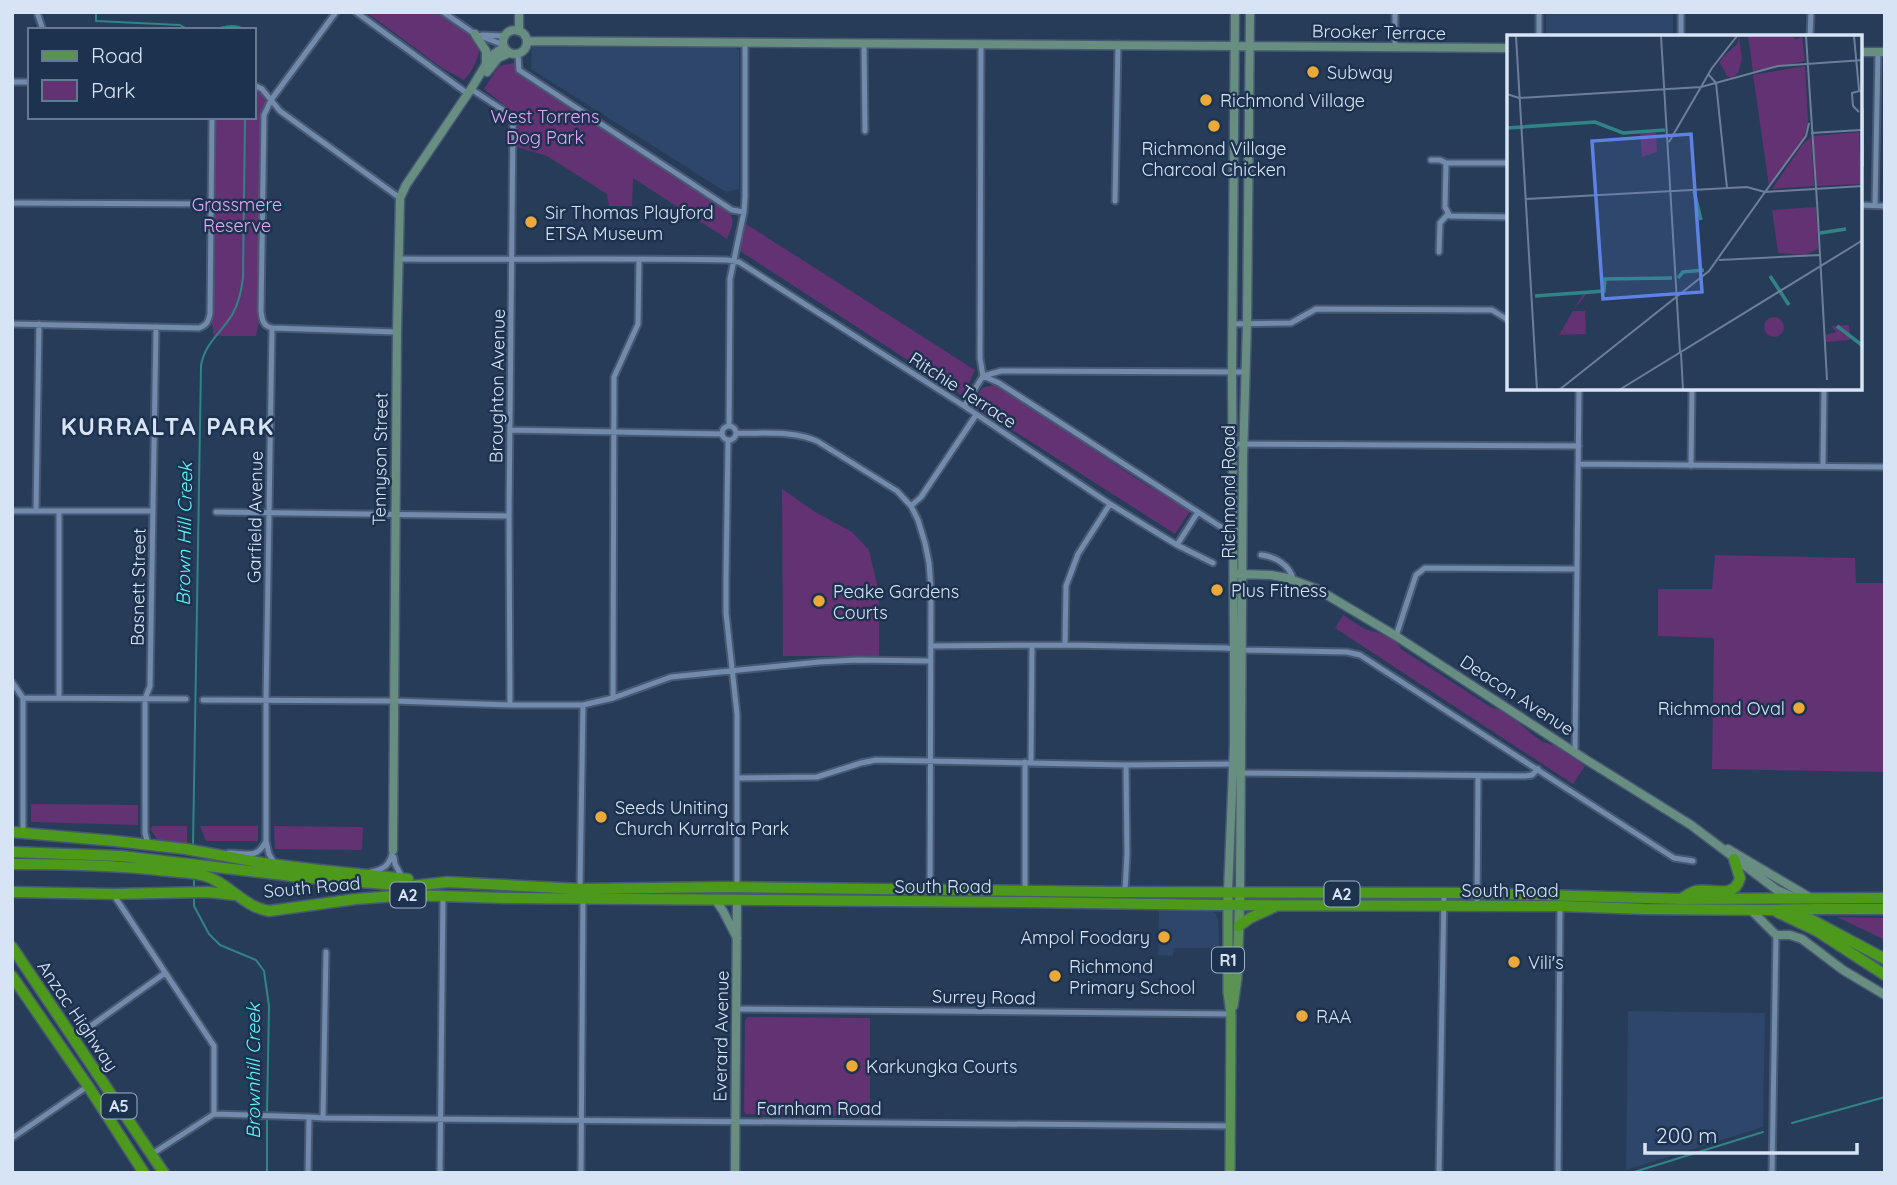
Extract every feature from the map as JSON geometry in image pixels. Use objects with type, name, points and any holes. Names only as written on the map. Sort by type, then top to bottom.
[{"type":"highway","points":[[17,833],[186,849],[319,870],[448,882]]},
{"type":"highway","name":"South Road","points":[[12,852],[94,854],[206,870],[411,886],[448,882],[582,893],[737,900],[930,901],[1125,891],[1477,893],[1645,909],[1885,909]]},
{"type":"highway","points":[[1681,899],[1694,891],[1732,890],[1740,878],[1734,859]]},
{"type":"highway","name":"South Road","points":[[12,864],[183,867]]},
{"type":"highway","name":"South Road","points":[[206,870],[248,904],[268,911],[409,895],[737,888],[930,890],[1278,906],[1477,906],[1560,900],[1885,898]]},
{"type":"highway","points":[[737,888],[737,900]]},
{"type":"highway","points":[[12,892],[208,892],[239,895]]},
{"type":"highway","points":[[12,900],[32,893]]},
{"type":"highway","points":[[1796,898],[1816,909]]},
{"type":"highway","points":[[1765,899],[1794,910],[1885,959]]},
{"type":"highway","points":[[1239,926],[1278,906]]},
{"type":"highway","points":[[1772,910],[1818,932],[1885,975]]},
{"type":"highway","name":"Anzac Highway","points":[[12,947],[164,1173]]},
{"type":"highway","name":"Anzac Highway","points":[[12,976],[144,1173]]},
{"type":"highway","points":[[21,989],[34,979]]},
{"type":"highway","points":[[114,1128],[128,1119]]},
{"type":"main road","name":"Richmond Road","points":[[1228,892],[1228,992],[1231,1014],[1230,1173]]},
{"type":"main road","name":"Richmond Road","points":[[1231,1014],[1237,978],[1240,892]]},
{"type":"street","name":"Garfield Avenue","points":[[275,864],[266,841],[272,328],[264,325],[261,311],[264,115],[271,100],[337,12]]},
{"type":"street","points":[[356,12],[470,92]]},
{"type":"street","points":[[443,12],[475,34],[508,47],[525,49],[527,41],[519,31],[513,30],[508,47],[519,70],[732,209],[744,212]]},
{"type":"street","points":[[519,12],[519,31]]},
{"type":"street","name":"Richmond Road","points":[[1235,12],[1232,372],[1239,530]]},
{"type":"street","name":"Richmond Road","points":[[1240,892],[1237,769],[1239,530],[1247,324],[1250,12]]},
{"type":"street","points":[[1395,12],[1395,48]]},
{"type":"street","points":[[1539,12],[1539,35]]},
{"type":"street","points":[[1681,12],[1681,35]]},
{"type":"street","points":[[1810,35],[1811,12]]},
{"type":"street","points":[[475,34],[486,51],[486,64]]},
{"type":"street","name":"Brooker Terrace","points":[[527,41],[1507,48]]},
{"type":"street","points":[[729,426],[730,279],[744,212],[745,42]]},
{"type":"street","points":[[864,43],[865,131]]},
{"type":"street","points":[[964,406],[983,376],[980,358],[981,44]]},
{"type":"street","points":[[1115,201],[1118,44]]},
{"type":"street","name":"Tennyson Street","points":[[470,92],[508,47]]},
{"type":"street","name":"Tennyson Street","points":[[403,878],[395,864],[393,850],[400,198],[491,56],[508,47]]},
{"type":"street","points":[[1862,52],[1881,52],[1875,206]]},
{"type":"street","points":[[256,86],[262,89],[280,111],[400,198]]},
{"type":"street","name":"Broughton Avenue","points":[[470,92],[506,112],[513,122],[510,705]]},
{"type":"street","points":[[12,324],[199,328],[209,321],[212,119]]},
{"type":"street","points":[[1431,160],[1447,163],[1507,163]]},
{"type":"street","points":[[1447,163],[1448,214],[1454,217],[1507,217]]},
{"type":"street","points":[[12,203],[211,204]]},
{"type":"street","points":[[1862,205],[1885,206]]},
{"type":"street","points":[[1439,252],[1440,223],[1448,214]]},
{"type":"street","points":[[398,259],[733,261]]},
{"type":"street","points":[[613,698],[614,377],[638,324],[639,259]]},
{"type":"street","name":"Ritchie Terrace","points":[[733,261],[744,265],[964,406],[1110,504],[1177,545],[1213,563]]},
{"type":"street","points":[[1233,324],[1291,323],[1316,309],[1492,310],[1507,319]]},
{"type":"street","points":[[36,512],[39,324]]},
{"type":"street","name":"Basnett Street","points":[[149,845],[145,833],[145,699],[150,686],[156,327]]},
{"type":"street","points":[[272,328],[397,332]]},
{"type":"street","points":[[983,376],[1001,371],[1245,372]]},
{"type":"street","points":[[983,376],[999,383],[1221,527],[1239,530]]},
{"type":"street","points":[[1576,752],[1579,390]]},
{"type":"street","points":[[1691,466],[1692,390]]},
{"type":"street","points":[[1823,466],[1824,390]]},
{"type":"street","points":[[911,506],[920,498],[976,415]]},
{"type":"street","points":[[729,426],[735,429],[736,433]]},
{"type":"street","points":[[728,441],[722,434],[724,428],[729,426]]},
{"type":"street","points":[[510,430],[722,434]]},
{"type":"street","points":[[736,433],[786,434],[810,438],[897,491],[911,506],[918,520],[929,563],[931,589],[930,901]]},
{"type":"street","points":[[728,441],[733,439],[736,433]]},
{"type":"street","points":[[728,441],[726,601],[737,714],[737,888]]},
{"type":"street","points":[[1234,444],[1579,446]]},
{"type":"street","points":[[1579,464],[1885,467]]},
{"type":"street","points":[[1065,645],[1066,586],[1078,554],[1110,504]]},
{"type":"street","points":[[12,511],[153,511]]},
{"type":"street","points":[[59,512],[59,697]]},
{"type":"street","points":[[216,512],[509,516]]},
{"type":"street","points":[[1177,545],[1198,512]]},
{"type":"street","name":"Deacon Avenue","points":[[1261,555],[1270,555],[1290,569],[1293,579]]},
{"type":"street","points":[[1396,636],[1416,575],[1425,568],[1577,569]]},
{"type":"street","name":"Deacon Avenue","points":[[1239,574],[1293,579],[1317,589],[1396,636],[1720,845],[1809,897]]},
{"type":"street","points":[[1025,896],[1032,645]]},
{"type":"street","points":[[931,646],[1065,645],[1356,654],[1674,858],[1693,861]]},
{"type":"street","points":[[203,700],[583,705],[613,698],[671,677],[857,660],[931,662]]},
{"type":"street","points":[[12,682],[23,698],[17,833]]},
{"type":"street","points":[[23,698],[186,699]]},
{"type":"street","points":[[581,1173],[583,705]]},
{"type":"street","points":[[738,778],[805,778],[876,760],[1478,776],[1525,776],[1532,775],[1538,769]]},
{"type":"street","points":[[1125,891],[1126,765]]},
{"type":"street","name":"Richmond Road","points":[[1228,892],[1237,769]]},
{"type":"street","points":[[1477,906],[1478,776]]},
{"type":"street","points":[[208,853],[237,852],[254,855],[261,851],[266,841]]},
{"type":"street","name":"Deacon Avenue","points":[[1720,845],[1734,859],[1777,890],[1796,898]]},
{"type":"street","points":[[319,870],[383,870],[391,861],[393,850]]},
{"type":"street","points":[[1438,1173],[1444,893]]},
{"type":"street","points":[[113,894],[214,1046],[214,1114]]},
{"type":"street","points":[[440,1173],[443,896]]},
{"type":"street","points":[[715,899],[738,941]]},
{"type":"street","name":"Everard Avenue","points":[[735,1173],[737,900]]},
{"type":"street","points":[[1558,1173],[1560,900]]},
{"type":"street","points":[[1751,910],[1776,935],[1790,935],[1802,939],[1843,970],[1885,995]]},
{"type":"street","points":[[1772,1173],[1776,935]]},
{"type":"street","points":[[323,1118],[326,952]]},
{"type":"street","points":[[74,1038],[165,973]]},
{"type":"street","name":"Surrey Road","points":[[737,1009],[1231,1014]]},
{"type":"street","points":[[12,1138],[88,1086]]},
{"type":"street","points":[[152,1155],[214,1114],[309,1118],[308,1173]]},
{"type":"street","name":"Farnham Road","points":[[309,1118],[1230,1126]]},
{"type":"shaded area","points":[[1546,12],[1673,12],[1673,35],[1546,35]]},
{"type":"shaded area","points":[[733,46],[739,50],[739,189],[726,192],[531,69],[532,47]]},
{"type":"shaded area","points":[[1159,908],[1208,910],[1215,913],[1218,919],[1219,948],[1174,948],[1173,956],[1158,955]]},
{"type":"shaded area","points":[[1628,1011],[1765,1013],[1763,1127],[1626,1170]]},
{"type":"green space","points":[[366,12],[436,12],[480,43],[473,68],[464,80],[442,68]]},
{"type":"green space","name":"West Torrens Dog Park","points":[[514,63],[516,71],[522,77],[729,212],[732,222],[727,239],[633,178],[632,206],[609,206],[607,194],[547,156],[517,147],[518,121],[514,113],[484,89],[499,66]]},
{"type":"green space","name":"Grassmere Reserve","points":[[257,86],[271,100],[264,115],[261,311],[256,336],[214,336],[210,314],[212,119],[256,119]]},
{"type":"green space","points":[[746,224],[975,370],[963,396],[740,251]]},
{"type":"green space","points":[[996,384],[1137,479],[1190,511],[1175,534],[986,413],[980,412],[974,401],[982,388]]},
{"type":"green space","points":[[782,489],[817,513],[852,532],[869,550],[879,593],[879,656],[783,656]]},
{"type":"green space","name":"Richmond Oval","points":[[1715,555],[1855,558],[1856,583],[1885,583],[1885,772],[1712,769],[1714,638],[1658,636],[1658,589],[1712,589]]},
{"type":"green space","points":[[1343,615],[1365,629],[1391,639],[1401,649],[1492,708],[1509,714],[1538,739],[1555,745],[1585,766],[1573,784],[1335,628]]},
{"type":"green space","points":[[31,804],[138,805],[138,825],[31,822]]},
{"type":"green space","points":[[152,826],[187,826],[187,843],[159,842],[151,830]]},
{"type":"green space","points":[[200,826],[258,826],[258,841],[206,841]]},
{"type":"green space","points":[[274,826],[363,827],[362,850],[275,849]]},
{"type":"green space","points":[[1837,917],[1885,918],[1885,940]]},
{"type":"green space","points":[[748,1017],[870,1018],[870,1116],[746,1114],[745,1020]]},
{"type":"waterway","name":"Brown Hill Creek","points":[[96,12],[96,21],[180,25],[185,28]]},
{"type":"waterway","name":"Brown Hill Creek","points":[[221,28],[241,28]]},
{"type":"waterway","name":"Brown Hill Creek","points":[[193,846],[201,366],[209,345],[234,310],[243,278],[245,119]]},
{"type":"waterway","name":"Brownhill Creek","points":[[194,876],[194,888]]},
{"type":"waterway","name":"Brownhill Creek","points":[[194,897],[194,906],[209,934],[220,945],[256,960],[264,971],[269,1006],[267,1112]]},
{"type":"waterway","points":[[1792,1123],[1885,1097]]},
{"type":"waterway","name":"Brownhill Creek","points":[[267,1118],[267,1173]]},
{"type":"waterway","points":[[1631,1173],[1763,1132]]},
{"type":"place","name":"Subway","points":[[1313,72]]},
{"type":"place","name":"Richmond Village","points":[[1206,100]]},
{"type":"place","name":"Richmond Village Charcoal Chicken","points":[[1214,126]]},
{"type":"place","name":"Sir Thomas Playford ETSA Museum","points":[[531,222]]},
{"type":"place","name":"Plus Fitness","points":[[1217,590]]},
{"type":"place","name":"Peake Gardens Courts","points":[[819,601]]},
{"type":"place","name":"Richmond Oval","points":[[1799,708]]},
{"type":"place","name":"Seeds Uniting Church Kurralta Park","points":[[601,817]]},
{"type":"place","name":"Ampol Foodary","points":[[1164,937]]},
{"type":"place","name":"Vili's","points":[[1514,962]]},
{"type":"place","name":"Richmond Primary School","points":[[1055,976]]},
{"type":"place","name":"RAA","points":[[1302,1016]]},
{"type":"place","name":"Karkungka Courts","points":[[852,1066]]},
{"type":"district","name":"KURRALTA PARK","points":[[168,426]]}]
